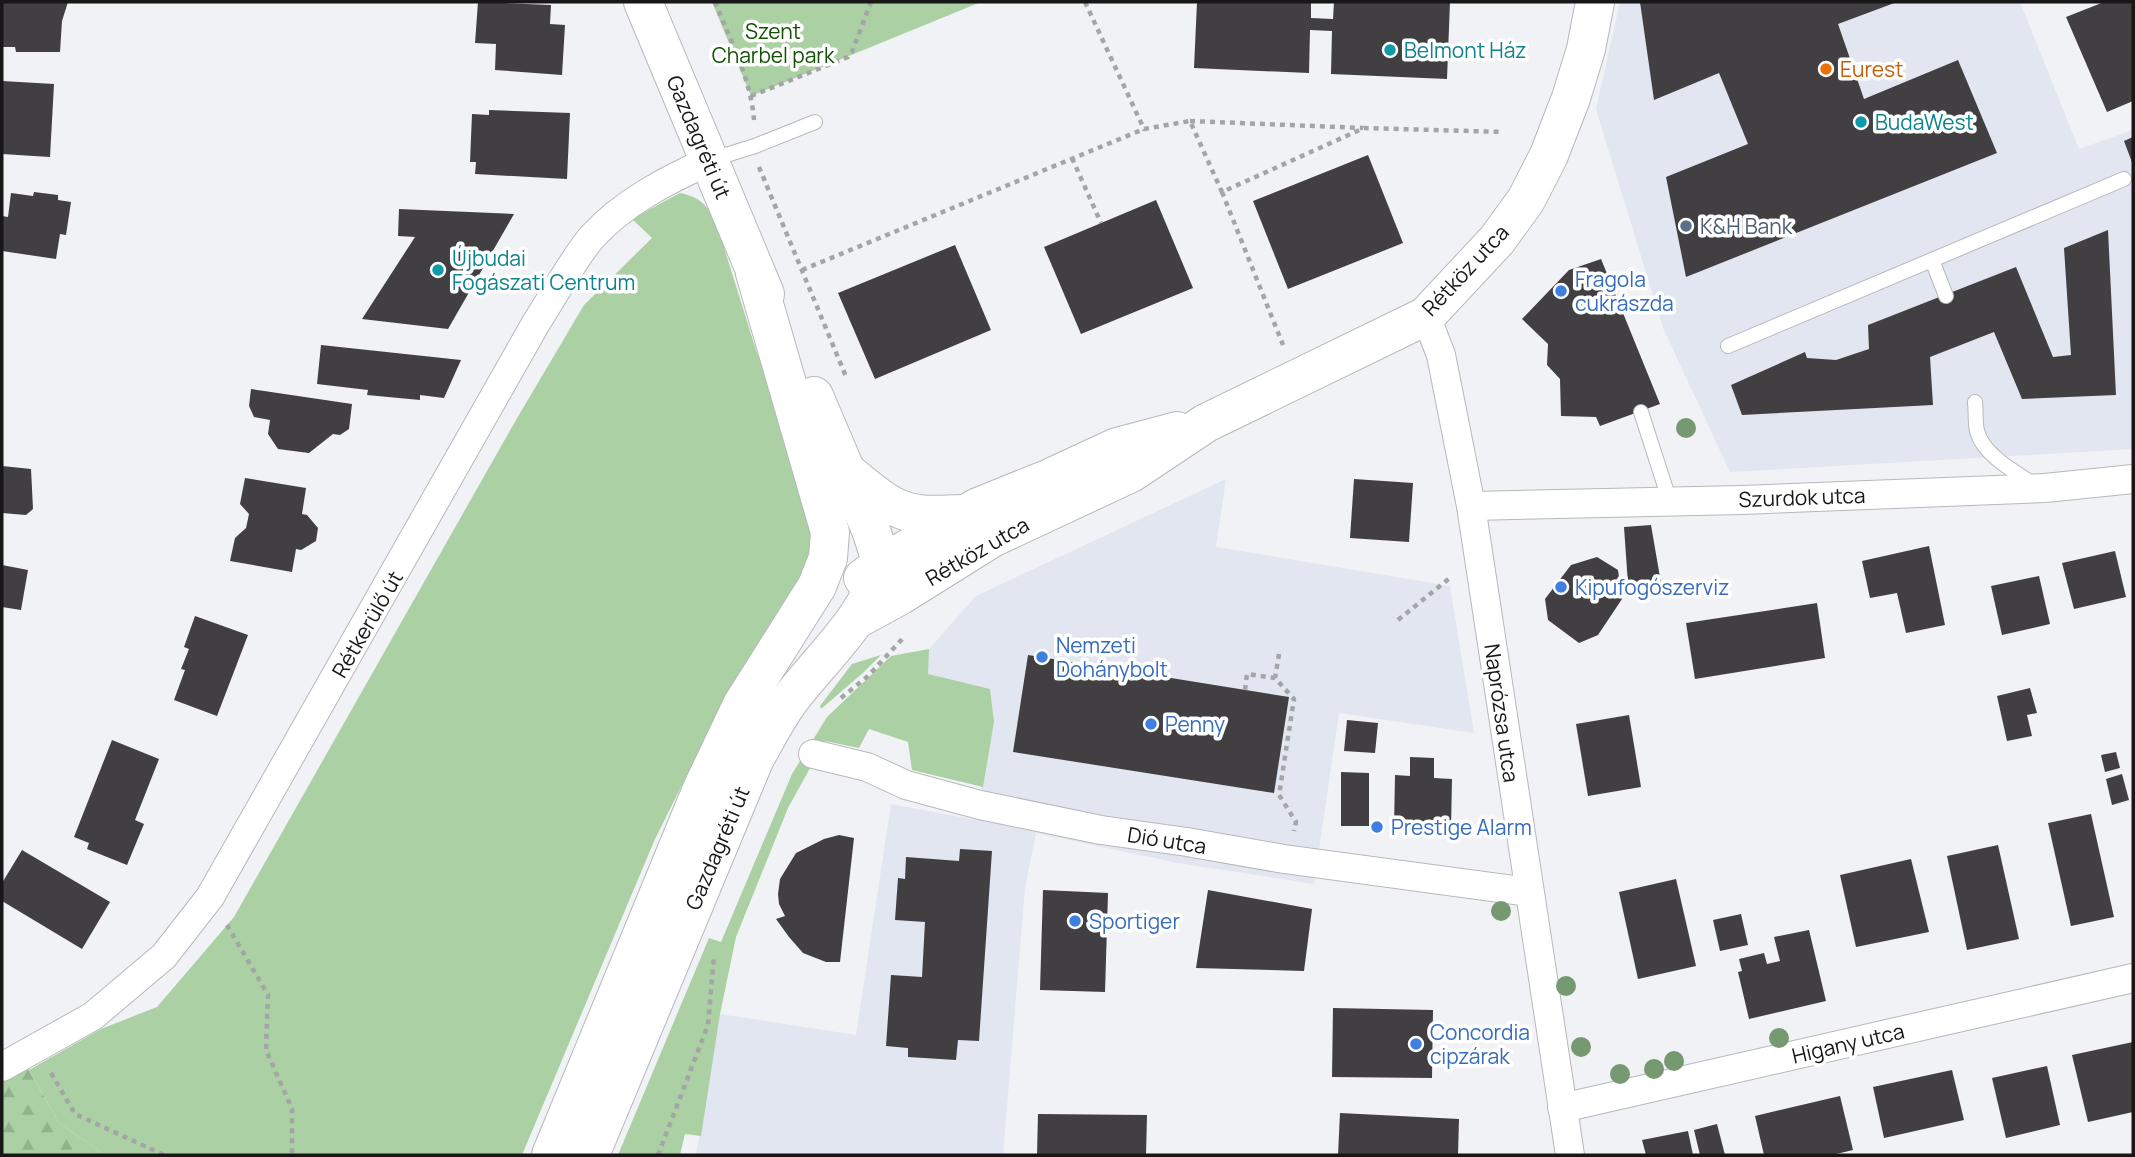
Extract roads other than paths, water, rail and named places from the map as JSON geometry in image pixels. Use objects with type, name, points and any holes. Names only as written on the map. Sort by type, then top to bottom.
[{"type":"street","name":"Gazdagréti út","points":[[643,2],[755,273],[809,384],[871,530],[884,576],[837,599],[758,681]]},
{"type":"street","name":"Rétköz utca","points":[[884,576],[978,546],[1131,474],[1206,424],[1426,316],[1497,240],[1526,200],[1549,155],[1571,98],[1586,48],[1595,2]]},
{"type":"street","name":"Rétkerülő út","points":[[2,1067],[93,1016],[164,956],[210,897],[536,323],[590,239],[617,213],[673,177],[709,161]]},
{"type":"street","name":"Gazdagréti út","points":[[551,1155],[702,789],[742,705],[817,586],[828,558],[830,532],[755,273]]},
{"type":"street","name":"Naprózsa utca","points":[[1426,316],[1441,355],[1471,506],[1570,1155]]},
{"type":"street","name":"Rétköz utca","points":[[857,619],[884,576],[964,514],[1117,447],[1206,424]]},
{"type":"street","points":[[802,432],[833,491],[862,560],[884,576]]},
{"type":"street","points":[[843,468],[876,496],[896,508],[918,514],[964,514]]},
{"type":"street","name":"Szurdok utca","points":[[1471,506],[1670,502],[2039,488],[2133,479]]},
{"type":"street","name":"Gazdagréti út","points":[[590,1155],[755,758],[789,701],[857,619]]},
{"type":"street","name":"Dió utca","points":[[813,754],[867,767],[906,785],[981,805],[1101,830],[1284,859],[1528,892]]},
{"type":"street","name":"Higany utca","points":[[1562,1108],[2133,978]]},
{"type":"lane","points":[[709,161],[815,122]]},
{"type":"lane","points":[[1728,346],[2123,179]]},
{"type":"lane","points":[[1931,260],[1946,296]]},
{"type":"lane","points":[[1975,402],[1976,429],[1980,439],[2006,465],[2039,488]]},
{"type":"lane","points":[[1641,412],[1670,502]]},
{"type":"place","name":"Belmont Ház","points":[[1390,50]]},
{"type":"place","name":"Eurest","points":[[1826,69]]},
{"type":"place","name":"BudaWest","points":[[1861,122]]},
{"type":"place","name":"K&H Bank","points":[[1686,226]]},
{"type":"place","name":"Újbudai Fogászati Centrum","points":[[438,270]]},
{"type":"place","name":"Fragola cukrászda","points":[[1561,291]]},
{"type":"place","name":"Kipufogószerviz","points":[[1561,587]]},
{"type":"place","name":"Nemzeti Dohánybolt","points":[[1042,657]]},
{"type":"place","name":"Penny","points":[[1151,724]]},
{"type":"place","name":"Prestige Alarm","points":[[1377,827]]},
{"type":"place","name":"Sportiger","points":[[1075,921]]},
{"type":"place","name":"Concordia cipzárak","points":[[1416,1044]]},
{"type":"park label","name":"Szent Charbel park","points":[[773,43]]}]
